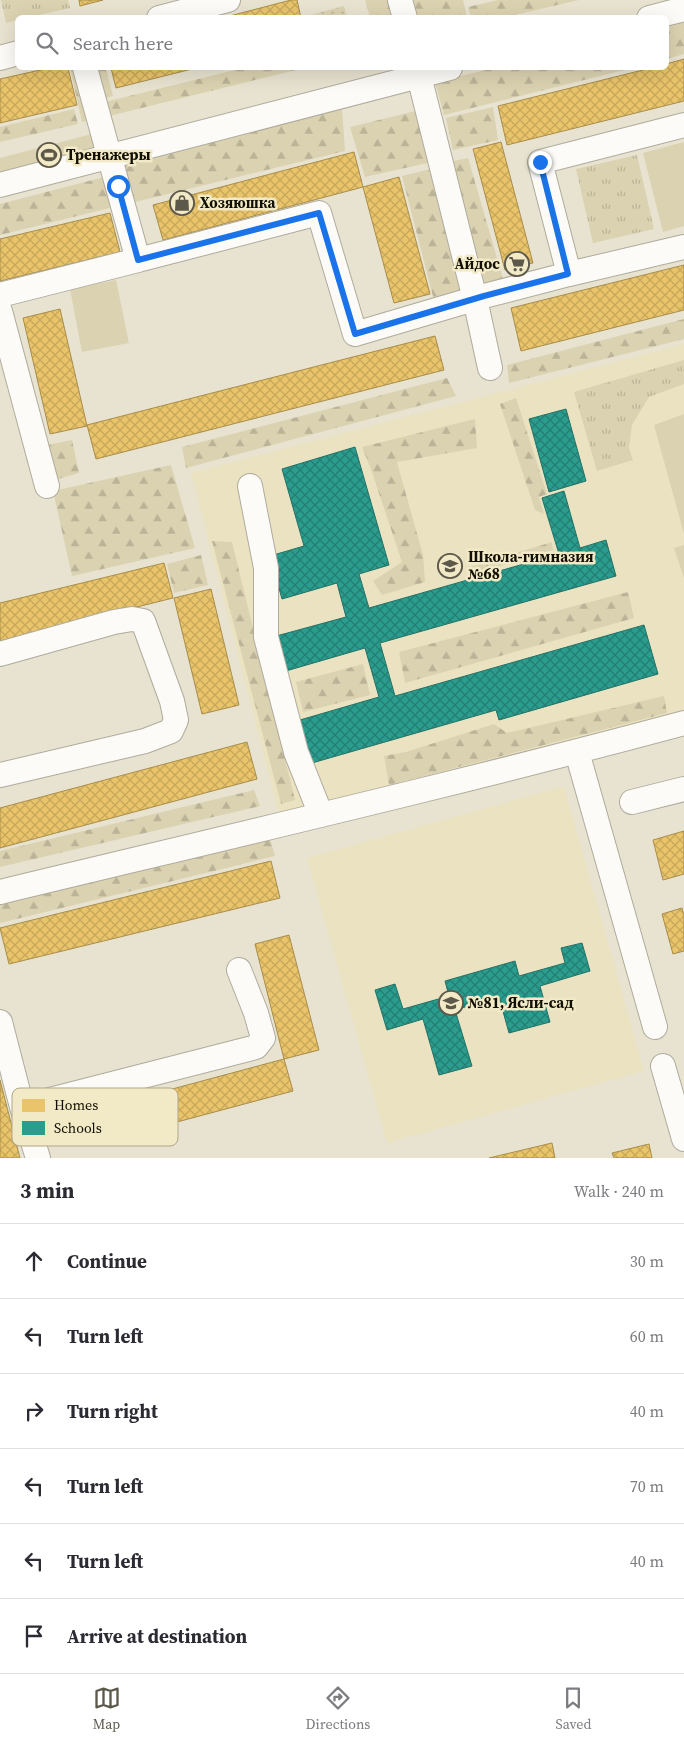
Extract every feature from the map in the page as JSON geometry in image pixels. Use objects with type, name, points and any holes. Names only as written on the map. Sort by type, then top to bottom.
[{"type":"street","points":[[170,15],[228,0]]},
{"type":"street","points":[[400,0],[404,15]]},
{"type":"street","points":[[661,15],[684,9]]},
{"type":"street","points":[[0,58],[15,54]]},
{"type":"street","points":[[86,70],[138,260]]},
{"type":"street","points":[[0,185],[418,72],[434,70]]},
{"type":"street","points":[[418,72],[475,299],[490,368]]},
{"type":"street","points":[[568,274],[540,162],[684,125]]},
{"type":"street","points":[[0,295],[319,213],[355,334],[568,274],[684,247]]},
{"type":"street","points":[[0,311],[47,486]]},
{"type":"street","points":[[250,486],[266,568],[266,637],[296,752],[321,815]]},
{"type":"street","points":[[0,654],[114,622],[132,619],[143,621],[172,701],[176,720],[171,730],[145,741],[0,775]]},
{"type":"street","points":[[0,892],[577,752],[684,723]]},
{"type":"street","points":[[577,752],[656,1027]]},
{"type":"street","points":[[632,802],[684,789]]},
{"type":"street","points":[[96,1088],[256,1047],[263,1038],[256,1013],[239,970]]},
{"type":"street","points":[[0,1022],[17,1088]]},
{"type":"street","points":[[663,1066],[684,1139]]},
{"type":"street","points":[[34,1146],[38,1158]]},
{"type":"shaded area","name":"Школа-гимназия №68","points":[[684,344],[684,712],[281,822],[191,473]]},
{"type":"shaded area","points":[[564,786],[644,1071],[387,1143],[307,858]]},
{"type":"green space","points":[[1,0],[68,0],[70,8],[39,15],[15,15],[15,21],[6,23]]},
{"type":"green space","points":[[365,0],[394,0],[398,15],[369,15]]},
{"type":"green space","points":[[403,0],[463,0],[467,15],[407,15]]},
{"type":"green space","points":[[498,0],[579,0],[515,15],[470,15],[468,7]]},
{"type":"green space","points":[[344,6],[346,15],[311,15]]},
{"type":"green space","points":[[684,19],[684,54],[669,58],[669,23]]},
{"type":"green space","points":[[70,70],[83,70],[97,119],[82,122]]},
{"type":"green space","points":[[89,70],[106,70],[113,96],[97,100]]},
{"type":"green space","points":[[235,70],[296,70],[105,117],[101,103]]},
{"type":"green space","points":[[486,70],[624,70],[444,115],[435,82]]},
{"type":"green space","points":[[493,107],[498,140],[453,150],[446,118]]},
{"type":"green space","points":[[74,109],[78,124],[0,142],[0,127]]},
{"type":"green space","points":[[342,109],[345,151],[135,202],[124,164]]},
{"type":"green space","points":[[420,110],[432,162],[365,177],[350,127]]},
{"type":"green space","name":"Тренажеры","points":[[92,134],[97,152],[0,177],[0,158]]},
{"type":"green space","points":[[684,142],[684,226],[663,232],[643,153]]},
{"type":"green space","points":[[637,155],[654,229],[593,243],[576,169]]},
{"type":"green space","points":[[468,158],[504,282],[476,291],[444,163]]},
{"type":"green space","points":[[435,168],[471,293],[434,300],[402,176]]},
{"type":"green space","points":[[108,176],[118,206],[0,235],[0,204]]},
{"type":"green space","points":[[116,280],[129,343],[82,352],[70,289]]},
{"type":"green space","points":[[684,319],[684,339],[509,383],[507,365]]},
{"type":"green space","points":[[684,360],[684,384],[649,397],[632,425],[629,448],[633,460],[597,471],[574,392]]},
{"type":"green space","points":[[447,378],[456,396],[186,468],[182,447]]},
{"type":"green space","points":[[516,398],[547,494],[539,497],[544,514],[535,510],[500,404]]},
{"type":"green space","points":[[684,414],[684,534],[654,425]]},
{"type":"green space","points":[[475,419],[477,448],[397,462],[423,555],[425,582],[382,595],[373,581],[402,562],[362,447]]},
{"type":"green space","points":[[72,440],[79,473],[51,481],[43,446]]},
{"type":"green space","points":[[171,465],[195,548],[72,576],[53,491]]},
{"type":"green space","points":[[212,541],[232,542],[295,800],[281,804]]},
{"type":"green space","points":[[552,542],[553,550],[469,576],[467,568]]},
{"type":"green space","points":[[684,545],[684,578],[674,548]]},
{"type":"green space","points":[[201,555],[208,585],[174,593],[167,564]]},
{"type":"green space","points":[[628,592],[634,618],[405,683],[399,652]]},
{"type":"green space","points":[[363,664],[370,695],[303,712],[296,682]]},
{"type":"green space","points":[[664,696],[667,713],[389,785],[384,756],[406,752],[494,724],[507,733]]},
{"type":"green space","points":[[254,790],[260,806],[0,867],[0,851]]},
{"type":"green space","points":[[268,832],[275,856],[0,923],[0,897]]},
{"type":"building: Homes","points":[[79,0],[103,0],[80,6]]},
{"type":"building: Homes","points":[[297,0],[300,15],[234,15]]},
{"type":"building: Homes","points":[[684,59],[684,101],[507,145],[498,106],[643,70],[669,70],[669,63]]},
{"type":"building: Homes","points":[[40,70],[68,70],[77,105],[0,123],[0,79]]},
{"type":"building: Homes","points":[[112,70],[188,70],[116,88]]},
{"type":"building: Homes","points":[[501,142],[533,263],[505,270],[473,149]]},
{"type":"building: Homes","points":[[354,152],[363,187],[163,240],[153,205]]},
{"type":"building: Homes","points":[[399,177],[430,294],[394,303],[363,187]]},
{"type":"building: Homes","points":[[110,213],[120,252],[0,281],[0,239]]},
{"type":"building: Homes","points":[[684,265],[684,310],[521,351],[511,308]]},
{"type":"building: Homes","points":[[60,309],[87,426],[50,434],[23,318]]},
{"type":"building: Homes","points":[[435,336],[444,370],[96,459],[87,425]]},
{"type":"building: Homes","points":[[164,563],[173,598],[0,641],[0,603]]},
{"type":"building: Homes","points":[[211,589],[239,705],[202,714],[174,598]]},
{"type":"building: Homes","points":[[247,742],[257,779],[0,848],[0,808]]},
{"type":"building: Homes","points":[[684,831],[684,874],[663,880],[653,840]]},
{"type":"building: Homes","points":[[271,861],[280,898],[9,964],[0,928]]},
{"type":"building: Homes","points":[[682,908],[684,916],[684,951],[673,954],[662,914]]},
{"type":"building: Homes","points":[[289,935],[319,1050],[284,1059],[255,944]]},
{"type":"building: Homes","points":[[284,1059],[293,1091],[178,1122],[178,1088],[176,1088]]},
{"type":"building: Homes","points":[[0,1080],[12,1127],[12,1146],[17,1146],[20,1158],[0,1158]]},
{"type":"building: Homes","points":[[552,1143],[555,1158],[489,1158]]},
{"type":"building: Homes","points":[[649,1144],[652,1158],[614,1158],[612,1153]]},
{"type":"building: Schools","points":[[566,409],[586,481],[549,492],[529,419]]},
{"type":"building: Schools","name":"Школа-гимназия №68","points":[[355,447],[389,565],[359,574],[369,608],[559,554],[542,498],[564,491],[580,548],[606,540],[616,576],[380,643],[395,696],[644,625],[658,674],[499,720],[496,710],[305,765],[293,722],[379,697],[365,648],[279,673],[269,638],[346,617],[337,583],[282,599],[270,556],[304,546],[282,469]]},
{"type":"building: Schools","name":"№81, Ясли-сад","points":[[582,943],[590,971],[540,986],[550,1022],[509,1033],[499,997],[455,1010],[472,1066],[439,1075],[423,1019],[387,1030],[375,990],[395,984],[403,1009],[449,996],[445,981],[515,961],[519,976],[565,963],[561,948]]},
{"type":"place","name":"Тренажеры","points":[[49,155]]},
{"type":"place","name":"Хозяюшка","points":[[182,203]]},
{"type":"place","name":"Айдос","points":[[517,264]]},
{"type":"place","name":"Школа-гимназия №68","points":[[450,566]]},
{"type":"place","name":"№81, Ясли-сад","points":[[451,1003]]},
{"type":"route","points":[[118,186],[138,260],[319,213],[355,334],[484,296],[568,274],[540,162]]}]
